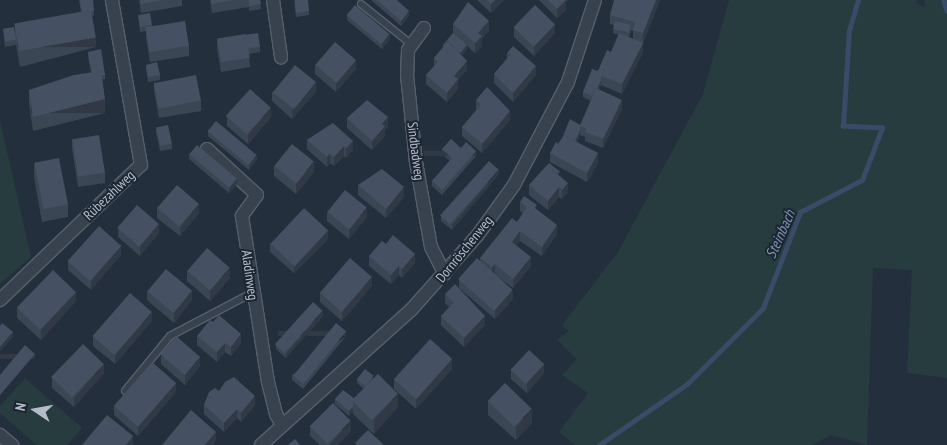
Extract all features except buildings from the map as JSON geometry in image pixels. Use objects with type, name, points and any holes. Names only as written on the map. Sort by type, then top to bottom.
[{"type":"street","name":"Rübezahlweg","points":[[0,300],[141,165],[112,0]]},
{"type":"street","points":[[273,0],[282,57]]},
{"type":"street","name":"Dornröschenweg","points":[[260,445],[411,310],[477,236],[518,176],[568,82],[595,0]]},
{"type":"street","name":"Sindbadweg","points":[[424,28],[411,44],[406,57],[416,162],[431,247],[445,274]]},
{"type":"street","name":"Aladinweg","points":[[206,148],[257,195],[242,216],[252,292],[274,406],[282,425]]},
{"type":"street","points":[[0,435],[12,445]]},
{"type":"lane","points":[[361,4],[411,44]]},
{"type":"lane","points":[[125,390],[170,336],[252,292]]},
{"type":"green space","points":[[729,0],[917,0],[916,3],[924,7],[925,0],[947,0],[947,378],[907,373],[912,270],[873,268],[867,445],[831,435],[812,445],[575,445],[559,432],[588,393],[562,375],[577,359],[557,340],[569,331],[562,325],[618,252],[703,94]]},
{"type":"green space","points":[[0,120],[31,257],[0,284]]},
{"type":"green space","points":[[25,378],[82,428],[67,445],[36,445],[0,413],[0,406]]},
{"type":"waterway","name":"Steinbach","points":[[599,445],[687,384],[763,308],[800,212],[862,180],[882,128],[843,126],[849,31],[858,0]]},
{"type":"waterway","points":[[944,0],[947,11]]}]
